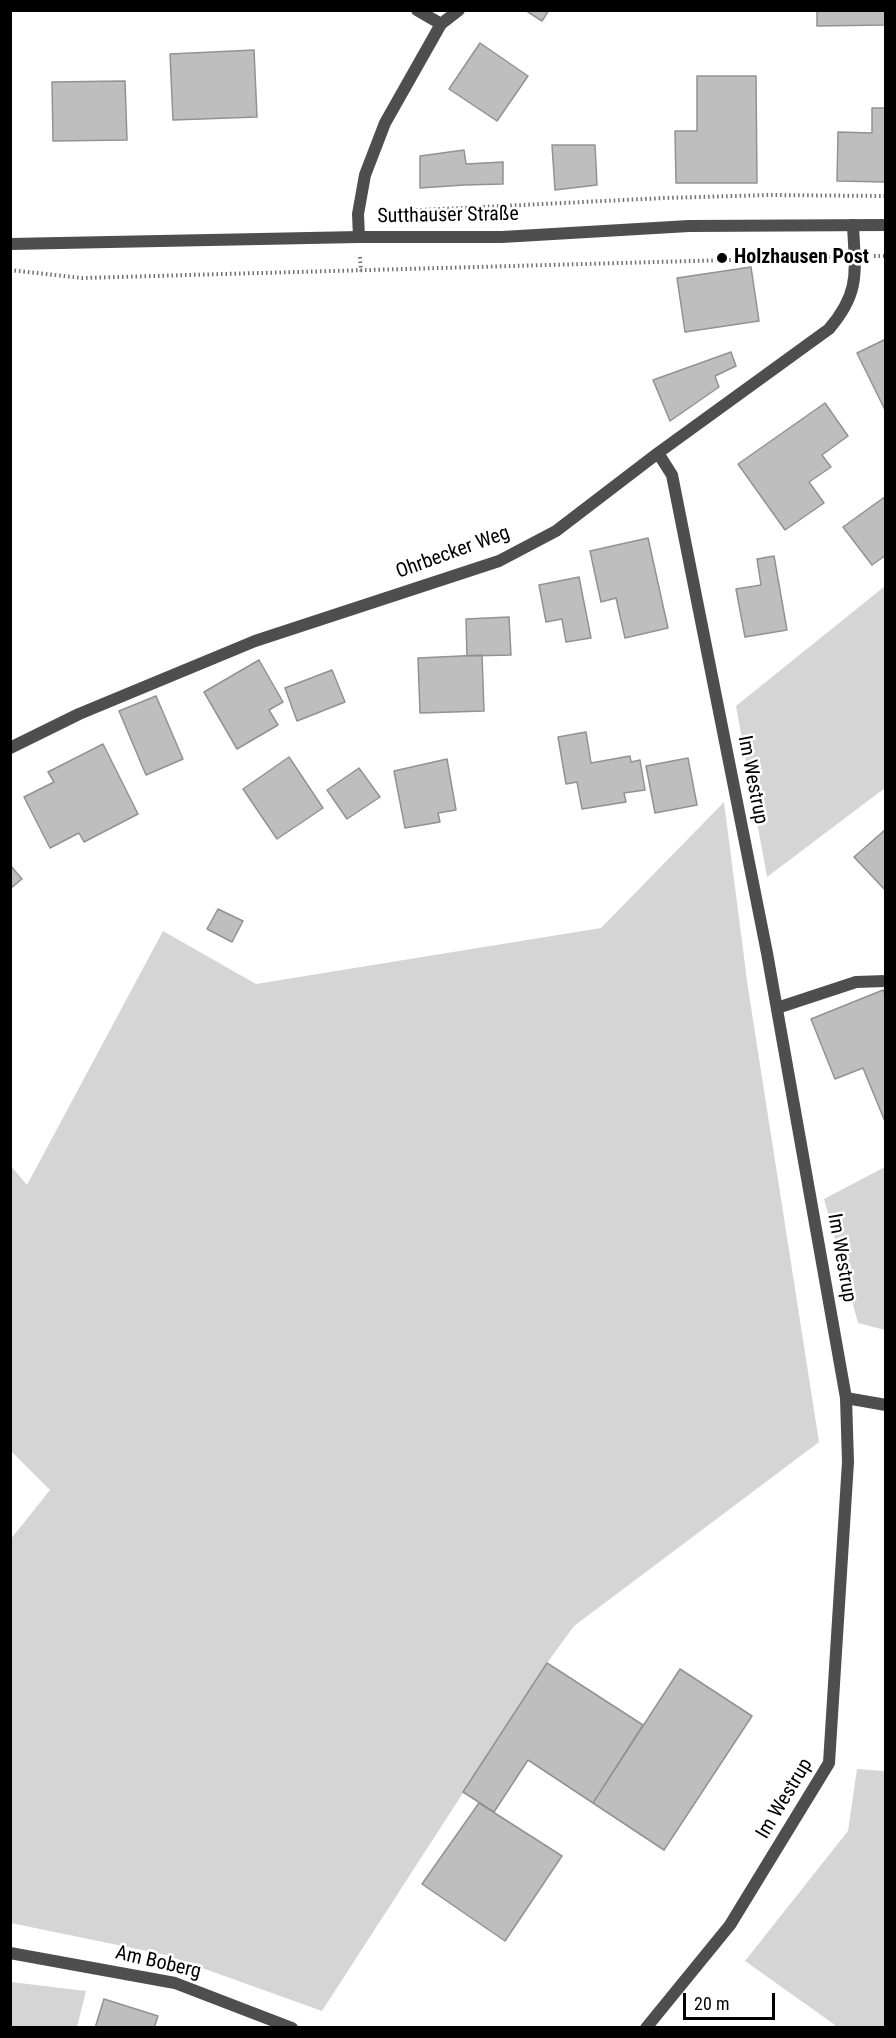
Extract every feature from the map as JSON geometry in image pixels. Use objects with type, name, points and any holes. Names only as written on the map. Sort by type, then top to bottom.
[{"type":"street","points":[[417,10],[441,24]]},
{"type":"street","points":[[359,237],[358,214],[365,175],[385,123],[441,24],[459,10]]},
{"type":"street","name":"Ohrbecker Weg","points":[[10,748],[79,714],[255,641],[499,561],[556,531],[658,453],[829,329],[844,312],[854,286],[853,225]]},
{"type":"street","name":"Sutthauser Straße","points":[[10,244],[359,237],[502,237],[689,226],[885,225]]},
{"type":"street","name":"Im Westrup","points":[[646,2028],[730,1925],[830,1763],[848,1462],[846,1398],[777,1008],[672,475],[658,453]]},
{"type":"street","points":[[777,1008],[856,982],[885,981]]},
{"type":"street","points":[[846,1398],[885,1405]]},
{"type":"street","name":"Am Boberg","points":[[10,1953],[175,1983],[292,2028]]},
{"type":"path","name":"Sutthauser Straße","points":[[358,214],[664,198],[770,195],[885,196]]},
{"type":"path","points":[[10,270],[82,278],[855,255]]},
{"type":"shaded area","points":[[885,586],[885,788],[767,877],[736,706]]},
{"type":"shaded area","points":[[724,802],[748,988],[819,1442],[574,1626],[547,1663],[322,2011],[166,1955],[11,1923],[10,1540],[50,1490],[11,1451],[11,1166],[27,1185],[163,931],[256,984],[601,928]]},
{"type":"shaded area","points":[[885,1167],[885,1330],[858,1323],[824,1199]]},
{"type":"shaded area","points":[[857,1769],[885,1771],[885,2027],[834,2027],[835,2025],[745,1961],[848,1831]]},
{"type":"shaded area","points":[[11,1982],[86,1991],[77,2027],[11,2027]]},
{"type":"building","points":[[525,10],[549,10],[542,21]]},
{"type":"building","points":[[817,10],[886,10],[886,25],[817,26]]},
{"type":"building","points":[[480,43],[528,76],[497,121],[449,89]]},
{"type":"building","points":[[254,50],[257,117],[173,120],[170,54]]},
{"type":"building","points":[[697,76],[756,76],[757,183],[676,183],[675,131],[697,131]]},
{"type":"building","points":[[125,81],[127,140],[53,141],[52,82]]},
{"type":"building","points":[[872,108],[886,108],[886,182],[837,181],[838,132],[872,133]]},
{"type":"building","points":[[552,145],[595,145],[597,185],[555,190]]},
{"type":"building","points":[[464,150],[466,164],[503,162],[503,184],[420,188],[420,156]]},
{"type":"building","points":[[751,267],[759,321],[685,332],[677,278]]},
{"type":"building","points":[[886,339],[886,412],[857,353]]},
{"type":"building","points":[[731,352],[736,366],[715,376],[719,387],[670,421],[653,380]]},
{"type":"building","points":[[825,403],[848,436],[822,455],[831,467],[809,482],[824,503],[785,530],[738,464]]},
{"type":"building","points":[[886,496],[886,555],[872,565],[843,527]]},
{"type":"building","points":[[648,538],[668,628],[625,638],[616,598],[601,602],[590,551]]},
{"type":"building","points":[[774,556],[787,630],[745,637],[736,589],[761,585],[757,559]]},
{"type":"building","points":[[579,577],[591,638],[566,642],[562,619],[546,622],[539,585]]},
{"type":"building","points":[[509,617],[511,655],[467,656],[466,619]]},
{"type":"building","points":[[482,655],[484,711],[420,713],[418,658]]},
{"type":"building","points":[[259,660],[283,702],[269,710],[278,725],[237,749],[204,692]]},
{"type":"building","points":[[332,670],[345,702],[297,721],[285,688]]},
{"type":"building","points":[[156,696],[183,759],[146,775],[119,711]]},
{"type":"building","points":[[586,732],[591,763],[630,756],[631,762],[640,760],[645,790],[624,793],[626,802],[582,809],[577,782],[566,784],[558,737]]},
{"type":"building","points":[[103,744],[138,814],[84,842],[79,833],[50,848],[24,797],[54,782],[48,772]]},
{"type":"building","points":[[289,757],[323,808],[277,839],[243,789]]},
{"type":"building","points":[[688,758],[697,805],[655,813],[646,766]]},
{"type":"building","points":[[447,759],[456,810],[438,813],[440,822],[405,828],[394,771]]},
{"type":"building","points":[[359,768],[380,797],[347,819],[327,790]]},
{"type":"building","points":[[886,829],[886,891],[854,857]]},
{"type":"building","points":[[10,865],[22,879],[10,889]]},
{"type":"building","points":[[218,909],[243,921],[232,942],[207,929]]},
{"type":"building","points":[[883,990],[886,997],[886,1124],[863,1068],[835,1079],[811,1019]]},
{"type":"building","points":[[547,1663],[643,1725],[593,1803],[528,1760],[494,1812],[463,1792]]},
{"type":"building","points":[[680,1669],[752,1716],[664,1850],[593,1803]]},
{"type":"building","points":[[479,1803],[562,1856],[505,1941],[422,1884]]},
{"type":"building","points":[[104,1999],[158,2016],[154,2028],[95,2028]]},
{"type":"place","name":"Holzhausen Post","points":[[722,258]]}]
